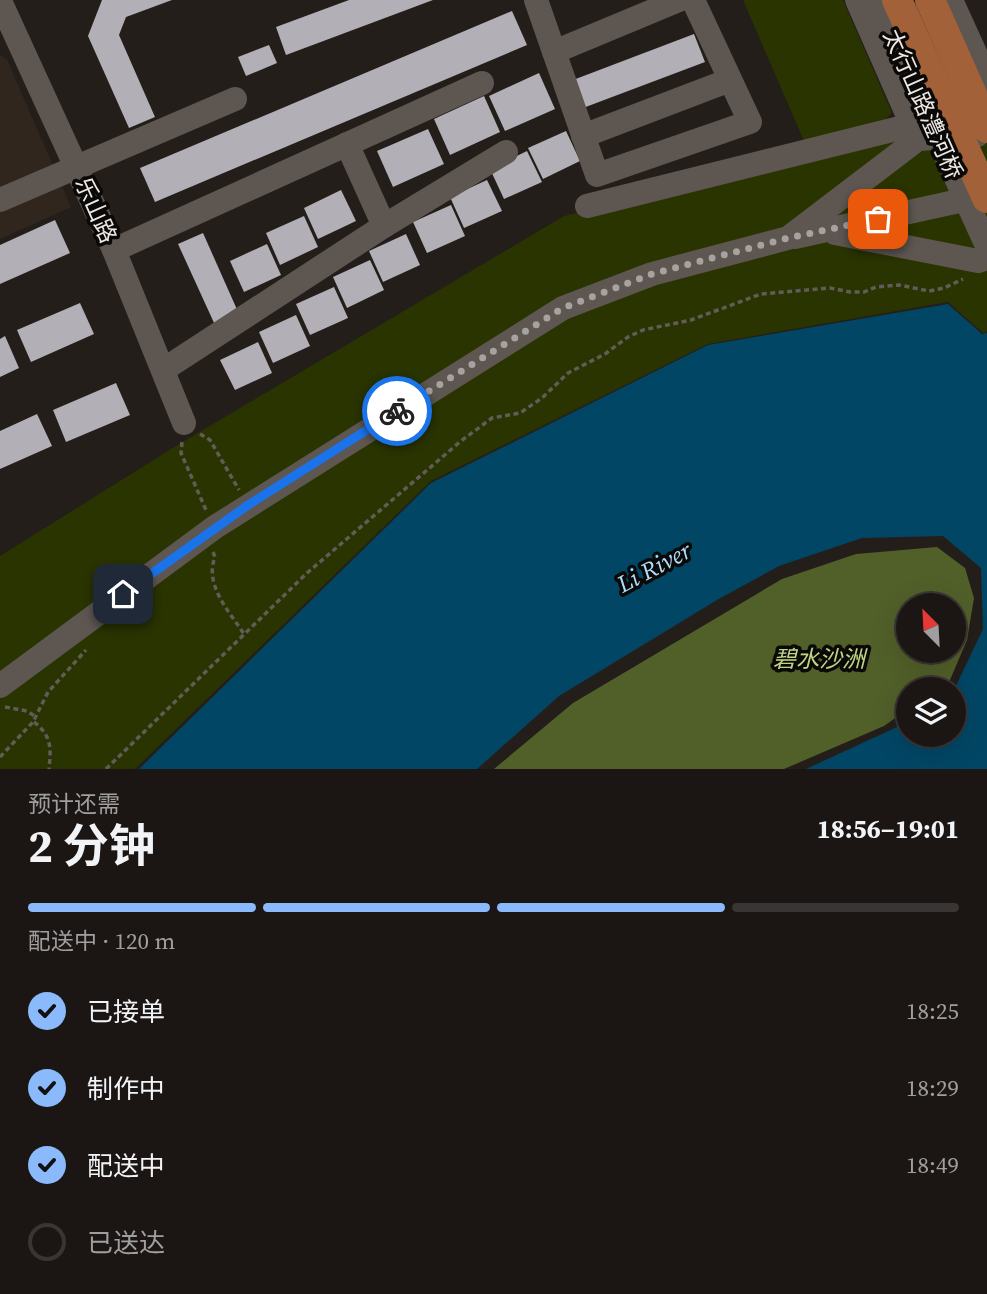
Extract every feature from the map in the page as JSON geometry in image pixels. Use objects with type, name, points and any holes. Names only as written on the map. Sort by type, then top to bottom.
[{"type":"main road","name":"太行山路澧河桥","points":[[897,0],[980,198]]},
{"type":"main road","points":[[930,0],[987,128]]},
{"type":"street","points":[[536,0],[597,175],[750,122],[693,0]]},
{"type":"street","points":[[554,52],[679,0]]},
{"type":"street","points":[[856,0],[915,132]]},
{"type":"street","name":"太行山路澧河桥","points":[[875,0],[980,198],[987,246]]},
{"type":"street","points":[[951,0],[987,79]]},
{"type":"street","points":[[963,0],[987,53]]},
{"type":"street","name":"乐山路","points":[[0,1],[114,250],[184,423]]},
{"type":"street","points":[[583,136],[730,80]]},
{"type":"street","points":[[114,250],[482,83]]},
{"type":"street","points":[[1,198],[235,99]]},
{"type":"street","points":[[788,238],[915,132]]},
{"type":"street","points":[[587,206],[915,132],[987,134]]},
{"type":"street","points":[[347,144],[384,226]]},
{"type":"street","points":[[163,370],[384,226],[506,152]]},
{"type":"street","points":[[0,686],[209,531],[563,308],[652,274],[788,238],[980,198]]},
{"type":"street","points":[[824,230],[978,261],[987,258]]},
{"type":"path","points":[[106,769],[307,573],[461,441],[492,418],[520,413],[542,398],[568,373],[605,354],[628,337],[643,330],[691,320],[761,294],[830,288],[864,292],[876,287],[899,285],[929,291],[944,288],[965,277]]},
{"type":"path","points":[[244,634],[213,585],[210,569],[215,557],[209,531],[181,453],[184,423],[210,440],[248,505]]},
{"type":"path","points":[[0,757],[34,719],[48,692],[92,641]]},
{"type":"path","points":[[0,707],[27,711],[46,731],[51,746],[48,769]]},
{"type":"shaded area","points":[[0,55],[7,60],[71,207],[0,239]]},
{"type":"green space","points":[[743,0],[843,0],[892,113],[879,125],[804,141]]},
{"type":"green space","points":[[890,137],[932,149],[987,143],[987,332],[983,333],[948,302],[708,344],[431,481],[135,769],[0,769],[0,556],[176,446],[564,216]]},
{"type":"green space","name":"碧水沙洲","points":[[937,547],[965,568],[974,598],[967,640],[966,642],[966,593],[896,593],[896,663],[957,663],[951,677],[896,677],[896,718],[884,726],[784,769],[494,769],[573,703],[782,579],[856,554]]},
{"type":"water","name":"Li River","points":[[948,304],[982,334],[987,333],[987,769],[806,769],[896,728],[896,747],[966,747],[966,677],[960,677],[983,629],[981,568],[943,536],[862,538],[779,566],[717,600],[559,696],[477,769],[139,769],[431,483],[708,345]]},
{"type":"building","points":[[102,0],[172,0],[126,17],[119,35],[155,117],[129,128],[88,36]]},
{"type":"building","points":[[349,0],[433,0],[286,55],[276,27]]},
{"type":"building","points":[[512,11],[527,45],[155,202],[140,168]]},
{"type":"building","points":[[694,34],[705,62],[583,108],[573,80]]},
{"type":"building","points":[[269,45],[277,63],[246,76],[238,57]]},
{"type":"building","points":[[539,73],[555,109],[505,131],[489,96]]},
{"type":"building","points":[[484,96],[500,132],[450,155],[434,119]]},
{"type":"building","points":[[428,129],[444,164],[393,187],[377,151]]},
{"type":"building","points":[[566,131],[580,161],[543,179],[528,148]]},
{"type":"building","points":[[527,151],[542,182],[504,199],[490,169]]},
{"type":"building","points":[[487,180],[502,211],[464,228],[450,197]]},
{"type":"building","points":[[341,190],[356,221],[318,239],[304,208]]},
{"type":"building","points":[[451,205],[465,236],[427,253],[413,222]]},
{"type":"building","points":[[304,216],[318,247],[280,265],[266,233]]},
{"type":"building","points":[[55,220],[70,253],[0,284],[0,245]]},
{"type":"building","points":[[203,233],[239,314],[215,325],[178,244]]},
{"type":"building","points":[[406,234],[420,265],[383,282],[369,251]]},
{"type":"building","points":[[267,244],[281,275],[244,292],[230,261]]},
{"type":"building","points":[[370,260],[384,290],[347,308],[333,277]]},
{"type":"building","points":[[334,287],[348,318],[310,335],[296,304]]},
{"type":"building","points":[[80,303],[94,334],[31,362],[17,330]]},
{"type":"building","points":[[296,315],[310,346],[273,363],[259,332]]},
{"type":"building","points":[[5,336],[19,368],[0,377],[0,339]]},
{"type":"building","points":[[258,342],[272,373],[235,390],[220,360]]},
{"type":"building","points":[[116,383],[130,415],[66,442],[53,410]]},
{"type":"building","points":[[37,414],[52,446],[0,469],[0,431]]},
{"type":"way so far","points":[[397,411],[563,308],[652,274],[788,238],[878,219]]},
{"type":"route","points":[[123,594],[215,527],[397,411]]}]
